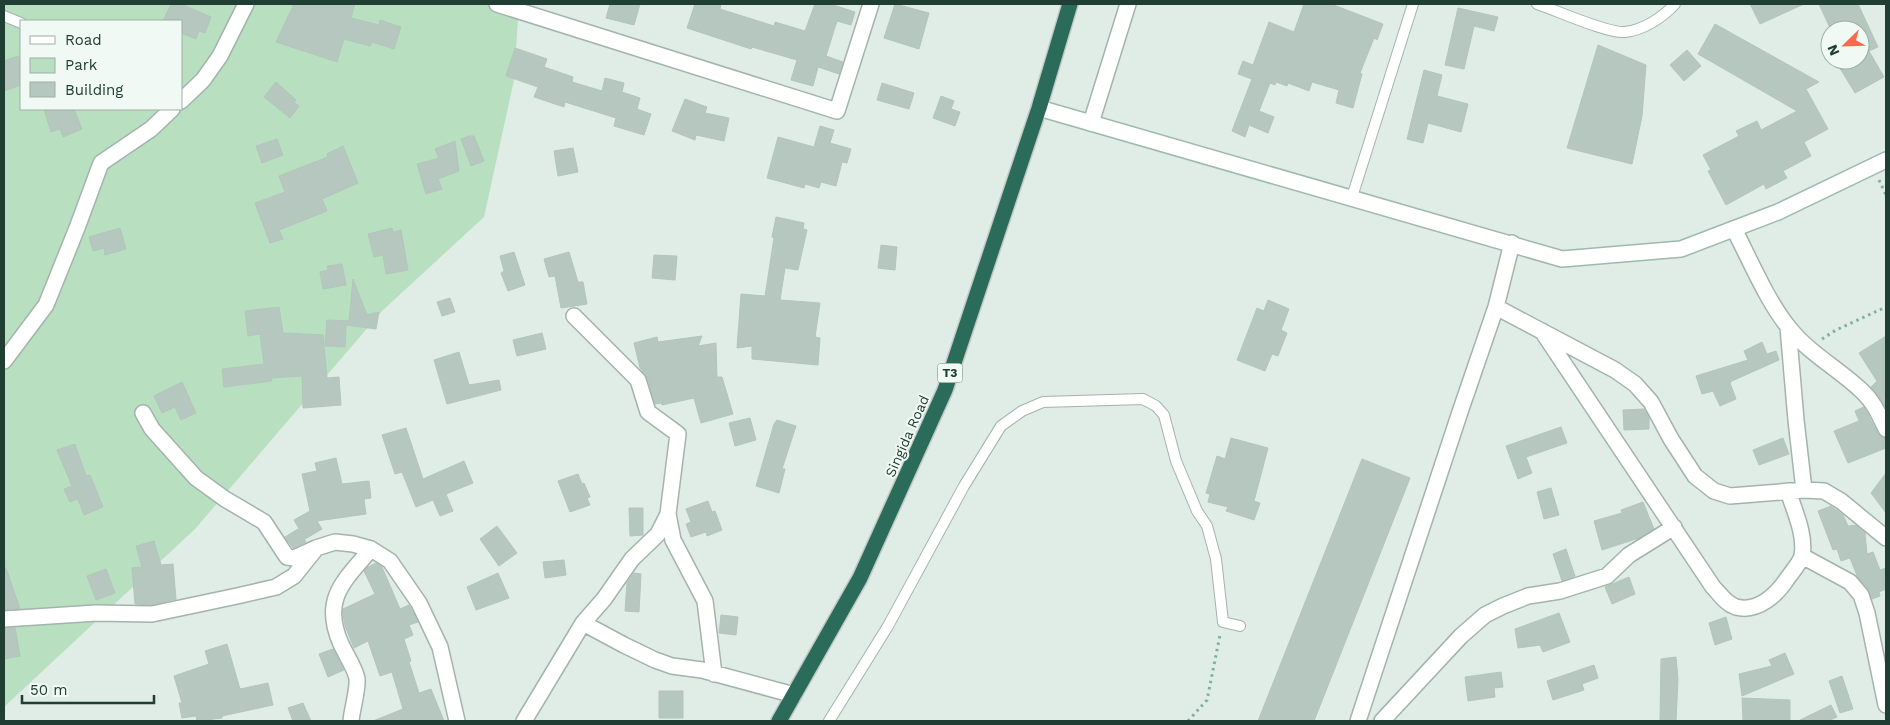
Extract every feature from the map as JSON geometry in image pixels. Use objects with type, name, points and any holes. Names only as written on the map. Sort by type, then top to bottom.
[{"type":"highway","name":"Singida Road","points":[[779,721],[860,578],[944,390],[1039,108],[1070,4]]},
{"type":"street","points":[[184,94],[203,80],[220,56],[246,4]]},
{"type":"street","points":[[497,4],[837,111],[870,4]]},
{"type":"street","points":[[1092,123],[1128,4]]},
{"type":"street","points":[[1039,108],[1512,243],[1562,259],[1681,250],[1778,212],[1886,160]]},
{"type":"street","points":[[4,361],[46,305],[101,163],[150,129],[171,110]]},
{"type":"street","points":[[1734,229],[1773,304],[1788,328],[1811,350],[1862,390],[1876,408],[1886,429]]},
{"type":"street","points":[[1358,721],[1496,307],[1512,243]]},
{"type":"street","points":[[1496,307],[1615,370],[1635,384],[1652,402],[1671,439],[1696,476],[1714,491],[1730,496],[1804,490],[1824,491],[1832,494],[1886,538]]},
{"type":"street","points":[[574,316],[638,380],[648,412],[678,434],[668,514],[673,540],[705,601],[714,674]]},
{"type":"street","points":[[1788,328],[1804,490]]},
{"type":"street","points":[[1542,331],[1713,587],[1723,599],[1736,607],[1755,606],[1778,592],[1802,556],[1801,535],[1788,491]]},
{"type":"street","points":[[144,413],[152,429],[196,478],[225,499],[264,522],[288,558],[294,558],[335,542],[371,549],[390,561],[419,603],[440,647],[457,721]]},
{"type":"street","points":[[524,721],[583,623],[604,599],[632,559],[658,534],[668,514]]},
{"type":"street","points":[[1382,721],[1461,636],[1485,615],[1528,596],[1560,592],[1607,576],[1629,555],[1674,527]]},
{"type":"street","points":[[4,619],[96,613],[152,614],[237,596],[276,587],[294,576],[316,548]]},
{"type":"street","points":[[351,721],[357,678],[334,629],[333,610],[336,594],[344,580],[371,549]]},
{"type":"street","points":[[1802,556],[1850,582],[1861,595],[1867,613],[1886,705]]},
{"type":"street","points":[[583,623],[624,646],[672,666],[714,674],[794,695]]},
{"type":"lane","points":[[1352,197],[1412,4]]},
{"type":"lane","points":[[1537,4],[1608,29],[1625,32],[1640,28],[1665,15],[1675,4]]},
{"type":"lane","points":[[4,16],[20,23]]},
{"type":"lane","points":[[829,721],[888,626],[964,486],[1001,426],[1022,411],[1043,402],[1143,400],[1156,406],[1164,415],[1176,460],[1197,511],[1207,526],[1216,559],[1222,622],[1240,626]]},
{"type":"path","points":[[1811,350],[1821,340],[1836,330],[1886,307]]},
{"type":"path","points":[[1188,721],[1207,700],[1222,622]]},
{"type":"green space","points":[[4,4],[519,4],[514,80],[484,217],[382,311],[195,529],[4,707]]},
{"type":"building","points":[[171,4],[181,4],[211,17],[205,33],[199,31],[196,39],[182,33],[182,20],[163,20]]},
{"type":"building","points":[[294,4],[355,4],[351,18],[379,25],[380,20],[401,27],[394,49],[372,42],[370,46],[344,39],[337,62],[276,42]]},
{"type":"building","points":[[610,4],[640,4],[634,25],[606,18]]},
{"type":"building","points":[[695,4],[721,4],[720,9],[774,26],[775,22],[805,31],[815,4],[830,4],[855,12],[851,25],[837,21],[826,56],[843,62],[839,74],[818,67],[813,86],[791,80],[797,60],[752,47],[751,49],[687,28]]},
{"type":"building","points":[[895,4],[929,13],[919,49],[884,38]]},
{"type":"building","points":[[1304,4],[1331,4],[1383,24],[1377,40],[1374,38],[1360,73],[1362,74],[1353,108],[1336,103],[1339,90],[1312,82],[1309,91],[1288,83],[1287,86],[1276,82],[1275,85],[1270,83],[1259,111],[1274,117],[1268,133],[1249,125],[1245,137],[1232,131],[1252,79],[1238,74],[1243,61],[1253,65],[1269,22],[1294,32]]},
{"type":"building","points":[[1750,4],[1804,4],[1760,24]]},
{"type":"building","points":[[1819,4],[1858,4],[1865,20],[1826,20]]},
{"type":"building","points":[[1458,8],[1498,17],[1494,31],[1474,26],[1464,69],[1445,65]]},
{"type":"building","points":[[1715,24],[1819,82],[1806,89],[1828,129],[1804,142],[1811,156],[1783,171],[1787,178],[1766,189],[1764,184],[1726,205],[1708,171],[1711,170],[1703,155],[1739,136],[1736,131],[1757,121],[1761,130],[1797,111],[1698,54]]},
{"type":"building","points":[[1870,30],[1878,47],[1870,51]]},
{"type":"building","points":[[1598,45],[1646,65],[1642,116],[1632,164],[1567,148]]},
{"type":"building","points":[[515,48],[547,59],[544,67],[573,77],[572,82],[602,91],[605,78],[624,83],[622,92],[640,98],[637,109],[651,114],[644,135],[614,126],[616,118],[565,102],[564,107],[534,97],[538,87],[506,76]]},
{"type":"building","points":[[1687,50],[1701,66],[1684,81],[1670,65]]},
{"type":"building","points":[[1870,53],[1884,77],[1855,93],[1841,70],[1870,70]]},
{"type":"building","points":[[18,56],[20,85],[4,91],[4,61]]},
{"type":"building","points":[[1424,70],[1442,75],[1437,96],[1468,104],[1461,132],[1428,123],[1423,143],[1407,139]]},
{"type":"building","points":[[276,82],[296,100],[294,102],[299,106],[290,118],[264,97]]},
{"type":"building","points":[[882,83],[914,93],[909,109],[877,100]]},
{"type":"building","points":[[941,96],[954,101],[951,109],[960,112],[955,126],[933,118]]},
{"type":"building","points":[[685,99],[707,107],[705,113],[729,118],[724,141],[696,135],[695,140],[672,131]]},
{"type":"building","points":[[44,110],[74,110],[82,129],[63,137],[60,129],[51,132]]},
{"type":"building","points":[[820,126],[834,130],[830,143],[851,149],[847,163],[842,162],[836,186],[821,182],[819,188],[805,184],[804,188],[767,178],[778,137],[814,147]]},
{"type":"building","points":[[474,136],[484,161],[471,166],[461,139]]},
{"type":"building","points":[[277,139],[283,155],[262,163],[256,146]]},
{"type":"building","points":[[455,141],[459,171],[438,179],[442,189],[426,194],[417,164],[439,158],[435,149]]},
{"type":"building","points":[[343,146],[358,183],[322,199],[327,211],[279,230],[283,239],[270,243],[255,203],[285,192],[279,176],[328,157],[327,154]]},
{"type":"building","points":[[573,148],[578,172],[558,176],[554,151]]},
{"type":"building","points":[[776,217],[804,223],[803,229],[807,230],[798,270],[785,268],[780,300],[820,303],[815,337],[820,338],[818,365],[752,359],[752,346],[737,348],[741,294],[765,296]]},
{"type":"building","points":[[120,228],[126,249],[105,255],[104,248],[93,251],[89,237]]},
{"type":"building","points":[[392,228],[393,232],[401,230],[408,270],[386,274],[383,255],[374,257],[368,234]]},
{"type":"building","points":[[881,245],[897,247],[895,270],[878,268]]},
{"type":"building","points":[[514,252],[525,285],[508,291],[501,273],[504,271],[500,256]]},
{"type":"building","points":[[569,252],[578,282],[583,282],[587,304],[561,308],[555,276],[549,277],[544,259]]},
{"type":"building","points":[[654,255],[677,256],[675,280],[652,278]]},
{"type":"building","points":[[342,264],[346,285],[323,289],[320,272],[328,270],[327,266]]},
{"type":"building","points":[[353,279],[367,315],[379,312],[376,329],[346,325],[345,347],[325,346],[327,320],[349,321]]},
{"type":"building","points":[[450,298],[455,312],[442,316],[437,302]]},
{"type":"building","points":[[1268,300],[1289,309],[1281,330],[1287,333],[1278,356],[1272,354],[1265,371],[1237,360],[1257,308],[1264,311]]},
{"type":"building","points":[[279,307],[283,333],[323,335],[327,378],[339,377],[341,405],[303,408],[302,376],[271,378],[272,381],[224,387],[222,369],[264,364],[260,334],[248,336],[245,311]]},
{"type":"building","points":[[542,333],[546,349],[517,356],[513,340]]},
{"type":"building","points":[[702,336],[698,346],[716,343],[717,377],[722,377],[733,414],[701,423],[694,398],[662,405],[661,403],[655,404],[647,377],[640,368],[634,343],[657,337],[658,342]]},
{"type":"building","points":[[1886,336],[1886,408],[1871,387],[1877,381],[1859,353]]},
{"type":"building","points":[[1762,342],[1767,354],[1776,351],[1779,360],[1732,381],[1730,383],[1736,399],[1720,406],[1713,391],[1702,394],[1696,376],[1748,360],[1744,351]]},
{"type":"building","points":[[459,352],[469,385],[499,380],[501,390],[447,404],[434,360]]},
{"type":"building","points":[[182,382],[196,413],[181,420],[175,407],[162,413],[154,396]]},
{"type":"building","points":[[1864,407],[1878,434],[1886,438],[1886,448],[1848,463],[1834,431],[1859,421],[1855,411]]},
{"type":"building","points":[[1644,409],[1649,418],[1649,429],[1624,430],[1623,410]]},
{"type":"building","points":[[750,418],[756,440],[735,446],[729,423]]},
{"type":"building","points":[[777,420],[796,426],[782,469],[785,469],[779,493],[756,486],[774,424]]},
{"type":"building","points":[[1561,427],[1567,443],[1526,457],[1532,473],[1518,479],[1506,446]]},
{"type":"building","points":[[406,428],[423,479],[464,461],[473,483],[446,494],[453,511],[440,516],[433,500],[416,507],[402,472],[395,474],[382,435]]},
{"type":"building","points":[[1231,438],[1268,448],[1254,501],[1260,503],[1254,520],[1226,511],[1228,507],[1208,502],[1210,494],[1206,493],[1217,456],[1225,459]]},
{"type":"building","points":[[1783,438],[1789,454],[1759,465],[1753,450]]},
{"type":"building","points":[[75,444],[86,476],[90,475],[103,507],[84,515],[78,499],[70,502],[64,489],[72,486],[57,450]]},
{"type":"building","points":[[336,458],[342,484],[369,481],[371,498],[364,499],[366,514],[317,521],[322,529],[305,539],[294,520],[310,511],[302,474],[317,471],[315,463]]},
{"type":"building","points":[[1362,459],[1410,478],[1314,721],[1258,721]]},
{"type":"building","points":[[1886,473],[1886,513],[1871,493]]},
{"type":"building","points":[[578,474],[590,497],[587,498],[590,505],[570,512],[558,481]]},
{"type":"building","points":[[1551,488],[1559,515],[1544,519],[1537,492]]},
{"type":"building","points":[[708,501],[712,512],[715,511],[722,530],[707,536],[706,532],[691,537],[686,524],[691,522],[686,509]]},
{"type":"building","points":[[1643,502],[1654,529],[1639,538],[1602,550],[1594,521],[1622,513],[1621,510]]},
{"type":"building","points":[[1831,506],[1843,515],[1848,526],[1856,525],[1865,533],[1867,554],[1873,552],[1880,570],[1886,568],[1886,589],[1879,592],[1880,596],[1872,599],[1868,589],[1858,578],[1850,558],[1841,561],[1837,549],[1833,550],[1818,511]]},
{"type":"building","points":[[629,508],[643,508],[643,535],[630,536]]},
{"type":"building","points":[[497,526],[517,553],[499,566],[480,539]]},
{"type":"building","points":[[298,529],[306,542],[293,548],[285,537]]},
{"type":"building","points":[[154,541],[161,565],[173,564],[176,599],[151,605],[135,604],[132,568],[142,567],[136,546]]},
{"type":"building","points":[[1566,549],[1575,576],[1562,581],[1553,554]]},
{"type":"building","points":[[564,560],[566,575],[545,578],[543,562]]},
{"type":"building","points":[[376,563],[382,567],[400,609],[409,605],[418,622],[409,625],[413,635],[404,639],[411,661],[409,662],[419,693],[431,689],[444,721],[373,721],[403,709],[392,672],[380,676],[368,641],[354,648],[345,626],[343,609],[375,594],[364,571]]},
{"type":"building","points":[[4,568],[6,568],[20,609],[4,610]]},
{"type":"building","points":[[106,569],[115,593],[96,600],[87,576]]},
{"type":"building","points":[[498,573],[509,598],[476,610],[467,587]]},
{"type":"building","points":[[634,573],[641,574],[639,612],[625,611],[627,583]]},
{"type":"building","points":[[1629,577],[1635,594],[1612,604],[1605,587]]},
{"type":"building","points":[[1559,613],[1570,642],[1543,652],[1540,645],[1518,648],[1515,629]]},
{"type":"building","points":[[721,615],[738,617],[736,635],[719,633]]},
{"type":"building","points":[[1726,617],[1732,639],[1715,645],[1709,623]]},
{"type":"building","points":[[4,628],[15,628],[20,656],[4,659]]},
{"type":"building","points":[[227,644],[240,689],[268,683],[273,705],[222,716],[222,718],[197,721],[196,716],[182,718],[179,703],[182,703],[174,676],[209,664],[205,651]]},
{"type":"building","points":[[333,649],[344,670],[328,677],[319,654]]},
{"type":"building","points":[[1785,653],[1794,674],[1742,696],[1739,674],[1772,666],[1769,660]]},
{"type":"building","points":[[1676,657],[1678,679],[1676,721],[1660,721],[1661,659]]},
{"type":"building","points":[[1594,665],[1598,678],[1582,684],[1584,690],[1553,700],[1547,681]]},
{"type":"building","points":[[1501,672],[1503,687],[1494,688],[1495,697],[1468,701],[1465,677]]},
{"type":"building","points":[[1842,676],[1853,709],[1840,713],[1829,681]]},
{"type":"building","points":[[659,691],[683,691],[683,718],[659,718]]},
{"type":"building","points":[[1742,698],[1790,700],[1790,721],[1743,721]]},
{"type":"building","points":[[303,703],[311,721],[293,721],[288,708]]},
{"type":"building","points":[[1831,705],[1837,717],[1828,721],[1798,721]]}]
